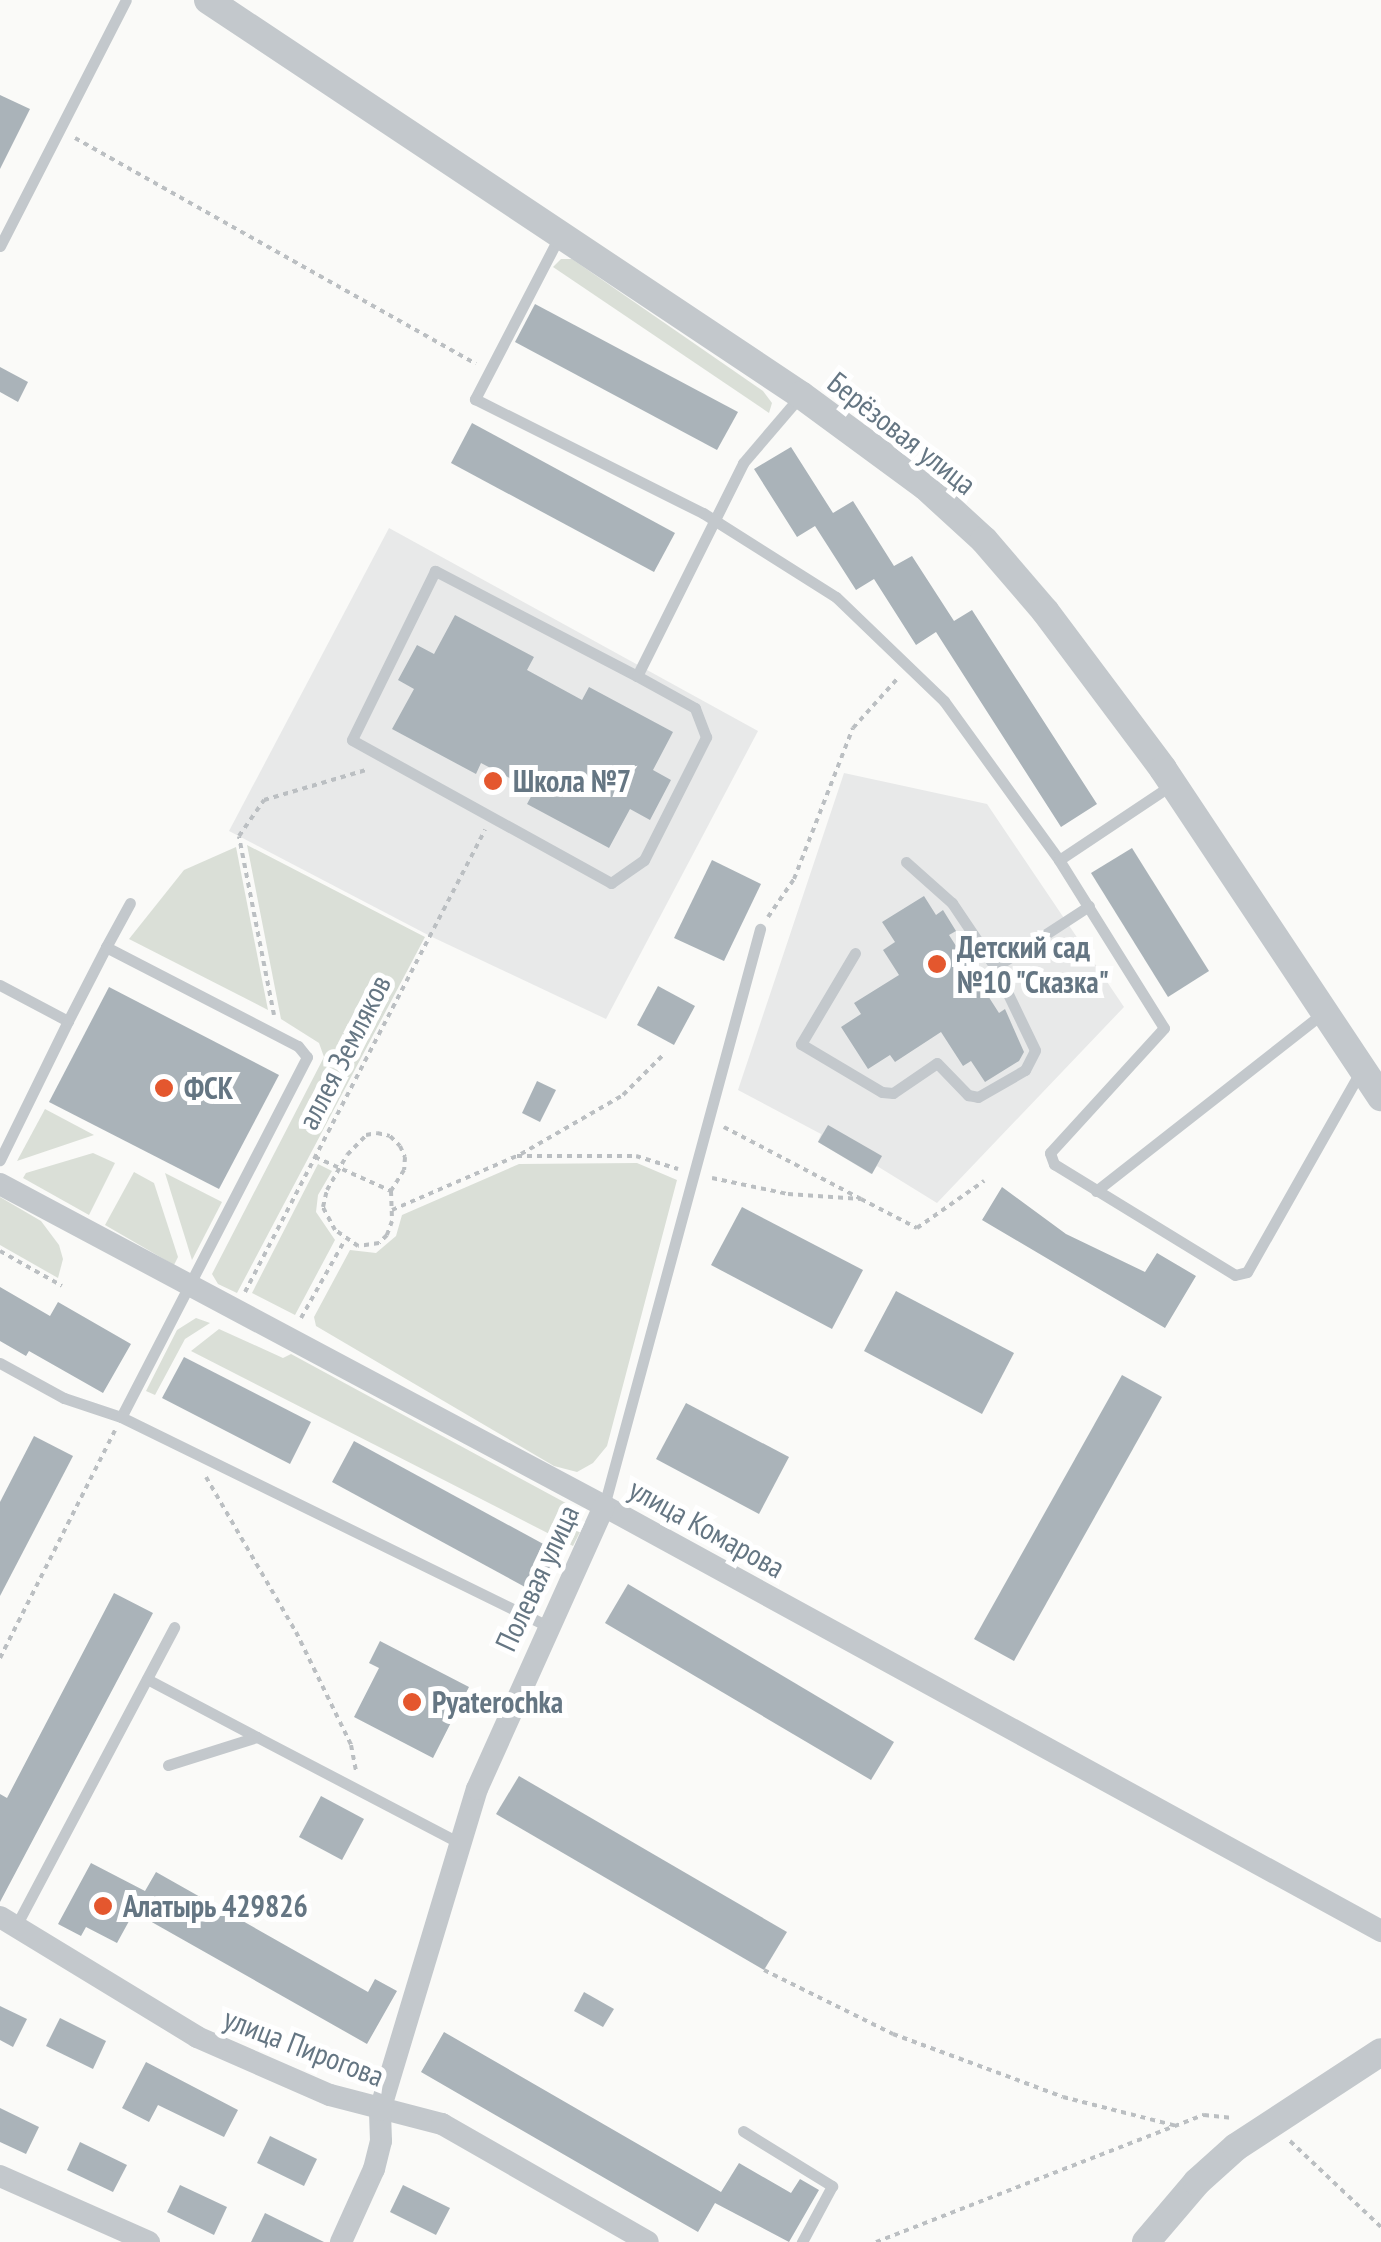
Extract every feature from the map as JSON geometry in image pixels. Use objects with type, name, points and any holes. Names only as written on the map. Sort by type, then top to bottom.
[{"type":"street","name":"Берёзовая улица","points":[[208,0],[802,395],[925,486],[984,540],[1045,611],[1172,784],[1381,1098]]},
{"type":"street","name":"улица Комарова","points":[[0,1184],[604,1506],[1381,1931]]},
{"type":"street","name":"Полевая улица","points":[[341,2242],[374,2169],[380,2141],[380,2110],[489,1756],[604,1506]]},
{"type":"street","name":"улица Пирогова","points":[[9,1921],[197,2037],[330,2096],[442,2124],[648,2242]]},
{"type":"street","points":[[1146,2242],[1197,2182],[1270,2122],[1376,2062]]},
{"type":"street","points":[[0,2176],[149,2242]]},
{"type":"lane","points":[[0,246],[126,0]]},
{"type":"lane","points":[[560,235],[474,399],[712,518],[836,597],[944,701],[1059,860],[1164,1028],[1050,1154],[1054,1164],[1235,1275],[1246,1272],[1362,1068]]},
{"type":"lane","points":[[637,676],[712,518],[743,464],[802,395]]},
{"type":"lane","points":[[435,572],[695,708],[706,738],[644,860],[610,883],[392,762],[352,740],[435,572]]},
{"type":"lane","points":[[1059,860],[1172,784]]},
{"type":"lane","points":[[855,952],[801,1044],[882,1092],[893,1093],[937,1063],[968,1095],[978,1097],[1025,1070],[1035,1050],[995,967],[952,904],[906,862]]},
{"type":"lane","points":[[0,1160],[130,903]]},
{"type":"lane","points":[[995,967],[1089,906]]},
{"type":"lane","name":"Полевая улица","points":[[604,1506],[760,928]]},
{"type":"lane","points":[[106,947],[298,1046],[306,1057],[305,1067],[122,1417]]},
{"type":"lane","points":[[0,985],[68,1020]]},
{"type":"lane","points":[[1096,1191],[1324,1012]]},
{"type":"lane","points":[[0,1364],[64,1398],[122,1417],[547,1626]]},
{"type":"lane","points":[[9,1921],[174,1627]]},
{"type":"lane","points":[[147,1678],[460,1843]]},
{"type":"lane","points":[[168,1765],[257,1737]]},
{"type":"lane","points":[[742,2131],[832,2186],[802,2242]]},
{"type":"path","points":[[60,129],[489,372]]},
{"type":"path","points":[[760,928],[794,879],[853,728],[908,667]]},
{"type":"path","points":[[277,1036],[240,836],[264,800],[392,762]]},
{"type":"path","name":"аллея Земляков","points":[[236,1308],[492,816]]},
{"type":"path","points":[[392,1210],[517,1156],[623,1095],[664,1054]]},
{"type":"path","points":[[707,1118],[918,1228],[984,1181]]},
{"type":"path","points":[[366,1135],[390,1136],[405,1157],[404,1170],[391,1192],[387,1235],[379,1243],[358,1246],[345,1240],[326,1219],[323,1207],[339,1169],[366,1135]]},
{"type":"path","points":[[517,1156],[636,1156],[692,1174],[788,1194],[861,1200]]},
{"type":"path","points":[[315,1157],[391,1192]]},
{"type":"path","points":[[290,1337],[345,1240]]},
{"type":"path","points":[[0,1251],[62,1286]]},
{"type":"path","points":[[0,1658],[122,1417]]},
{"type":"path","points":[[191,1451],[296,1632],[351,1744],[359,1790]]},
{"type":"path","points":[[764,1970],[893,2034],[1063,2097],[1177,2126]]},
{"type":"path","points":[[876,2242],[1204,2115],[1270,2122],[1381,2226]]},
{"type":"shaded area","points":[[561,259],[572,259],[763,391],[772,403],[769,413],[553,267]]},
{"type":"shaded area","name":"Школа №7","points":[[389,528],[758,731],[606,1019],[430,936],[229,831]]},
{"type":"shaded area","name":"Детский сад №10 \"Сказка\"","points":[[844,773],[987,804],[1124,1007],[937,1203],[877,1166],[871,1174],[818,1142],[821,1134],[738,1090]]},
{"type":"shaded area","points":[[247,845],[425,937],[237,1293],[218,1284],[212,1274],[324,1057],[319,1043],[281,1019]]},
{"type":"shaded area","points":[[236,847],[268,1010],[129,939],[184,870]]},
{"type":"shaded area","points":[[45,1109],[94,1135],[17,1161]]},
{"type":"shaded area","points":[[93,1153],[115,1163],[89,1215],[23,1178],[26,1173]]},
{"type":"shaded area","points":[[637,1163],[677,1180],[607,1446],[593,1463],[577,1472],[554,1466],[316,1326],[314,1317],[350,1250],[376,1253],[396,1236],[402,1215],[519,1164]]},
{"type":"shaded area","points":[[318,1164],[332,1171],[318,1195],[316,1212],[335,1240],[295,1315],[252,1293]]},
{"type":"shaded area","points":[[134,1172],[154,1183],[178,1257],[174,1265],[105,1225]]},
{"type":"shaded area","points":[[165,1173],[222,1202],[192,1260]]},
{"type":"shaded area","points":[[0,1197],[41,1221],[59,1245],[63,1259],[58,1278],[0,1245]]},
{"type":"shaded area","points":[[196,1318],[210,1323],[185,1339],[155,1395],[146,1391],[177,1330]]},
{"type":"shaded area","points":[[219,1329],[283,1358],[291,1354],[575,1508],[582,1528],[573,1546],[191,1351]]},
{"type":"building","points":[[0,95],[30,109],[0,169]]},
{"type":"building","points":[[535,304],[738,412],[717,450],[515,342]]},
{"type":"building","points":[[0,367],[28,382],[18,402],[0,392]]},
{"type":"building","points":[[472,423],[675,533],[654,572],[451,463]]},
{"type":"building","points":[[791,447],[833,513],[853,501],[894,566],[912,556],[954,621],[972,610],[1097,804],[1061,827],[936,632],[916,645],[874,579],[856,590],[815,526],[797,537],[754,469]]},
{"type":"building","points":[[455,615],[534,657],[527,670],[582,700],[589,687],[673,732],[653,770],[671,780],[650,820],[630,809],[609,848],[527,804],[534,791],[481,763],[476,774],[392,729],[414,689],[398,680],[417,645],[434,654]]},
{"type":"building","points":[[1132,848],[1209,971],[1168,997],[1091,873]]},
{"type":"building","points":[[712,860],[761,884],[724,961],[674,938]]},
{"type":"building","points":[[924,896],[936,915],[943,910],[956,931],[949,935],[999,1013],[1005,1009],[1024,1052],[1019,1061],[985,1082],[971,1061],[963,1066],[941,1032],[895,1062],[890,1055],[868,1069],[841,1027],[861,1014],[854,1003],[899,975],[883,950],[895,942],[882,922]]},
{"type":"building","points":[[658,986],[695,1006],[674,1045],[637,1025]]},
{"type":"building","name":"ФСК","points":[[109,987],[279,1075],[219,1189],[49,1102]]},
{"type":"building","points":[[537,1081],[556,1090],[540,1122],[522,1113]]},
{"type":"building","points":[[828,1125],[882,1156],[872,1174],[818,1142]]},
{"type":"building","points":[[1002,1187],[1066,1234],[1145,1272],[1157,1253],[1196,1276],[1165,1328],[982,1220]]},
{"type":"building","points":[[742,1207],[863,1270],[832,1329],[711,1265]]},
{"type":"building","points":[[0,1287],[50,1316],[58,1302],[131,1344],[103,1393],[29,1351],[26,1356],[0,1341]]},
{"type":"building","points":[[896,1291],[1014,1353],[982,1414],[864,1351]]},
{"type":"building","points":[[184,1357],[311,1422],[290,1464],[162,1398]]},
{"type":"building","points":[[1122,1375],[1162,1397],[1014,1661],[974,1639]]},
{"type":"building","points":[[686,1403],[789,1457],[759,1514],[656,1459]]},
{"type":"building","points":[[34,1436],[73,1456],[0,1596],[0,1502]]},
{"type":"building","points":[[354,1441],[558,1552],[536,1593],[332,1482]]},
{"type":"building","points":[[628,1584],[894,1742],[871,1780],[605,1623]]},
{"type":"building","points":[[114,1593],[153,1613],[0,1902],[0,1794],[7,1798]]},
{"type":"building","name":"Pyaterochka","points":[[380,1641],[469,1687],[433,1758],[354,1717],[379,1668],[369,1663]]},
{"type":"building","points":[[519,1776],[787,1932],[764,1970],[496,1814]]},
{"type":"building","points":[[321,1796],[364,1819],[342,1860],[299,1837]]},
{"type":"building","points":[[91,1863],[145,1891],[156,1872],[368,1992],[375,1979],[397,1991],[367,2044],[134,1912],[117,1943],[86,1927],[81,1936],[58,1924]]},
{"type":"building","points":[[584,1992],[614,2009],[603,2027],[574,2011]]},
{"type":"building","points":[[0,2006],[27,2019],[13,2047],[0,2040]]},
{"type":"building","points":[[60,2018],[106,2041],[93,2069],[46,2046]]},
{"type":"building","points":[[444,2032],[721,2192],[739,2163],[791,2193],[800,2179],[819,2190],[789,2242],[715,2203],[698,2232],[421,2072]]},
{"type":"building","points":[[146,2062],[238,2110],[224,2137],[158,2105],[149,2122],[122,2108]]},
{"type":"building","points":[[0,2108],[39,2127],[26,2154],[0,2142]]},
{"type":"building","points":[[270,2136],[317,2159],[304,2186],[257,2163]]},
{"type":"building","points":[[80,2142],[127,2165],[113,2192],[67,2170]]},
{"type":"building","points":[[180,2185],[227,2207],[214,2235],[167,2212]]},
{"type":"building","points":[[403,2185],[450,2208],[436,2235],[390,2212]]},
{"type":"building","points":[[265,2213],[324,2242],[251,2242]]},
{"type":"place","name":"Школа №7","points":[[493,781]]},
{"type":"place","name":"Детский сад №10 \"Сказка\"","points":[[937,964]]},
{"type":"place","name":"ФСК","points":[[164,1088]]},
{"type":"place","name":"Pyaterochka","points":[[412,1702]]},
{"type":"place","name":"Алатырь 429826","points":[[103,1906]]}]
